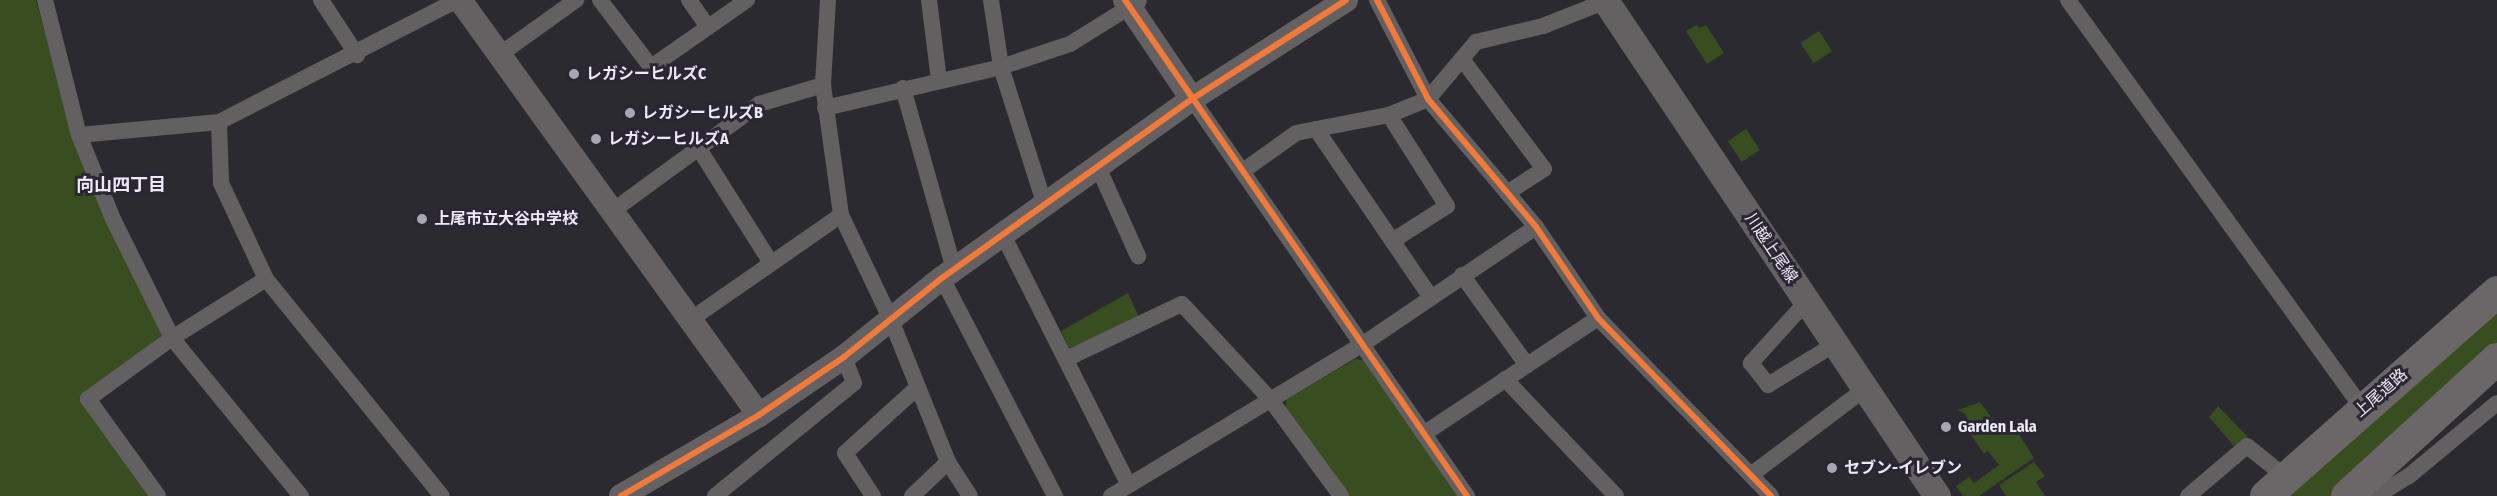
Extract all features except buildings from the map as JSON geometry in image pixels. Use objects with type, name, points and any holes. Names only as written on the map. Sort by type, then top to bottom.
[{"type":"highway","name":"上尾道路","points":[[2276,487],[2497,292]]},
{"type":"highway","points":[[2348,495],[2497,359]]},
{"type":"main road","name":"川越上尾線","points":[[1605,1],[1937,496]]},
{"type":"street","points":[[45,0],[79,135],[113,219],[172,338],[300,496]]},
{"type":"street","points":[[321,0],[357,55]]},
{"type":"street","points":[[79,135],[219,122],[357,55],[459,0],[759,415]]},
{"type":"street","points":[[499,55],[576,0]]},
{"type":"street","points":[[600,0],[651,67],[747,0]]},
{"type":"street","points":[[689,0],[708,27]]},
{"type":"street","points":[[828,0],[823,85],[841,214],[891,320],[948,462],[970,496]]},
{"type":"street","points":[[929,0],[939,80]]},
{"type":"street","points":[[991,0],[1001,67],[1045,206]]},
{"type":"street","points":[[621,496],[759,415],[844,357],[948,273],[1192,99],[1346,0]]},
{"type":"street","points":[[1377,0],[1428,99],[1536,227],[1598,318],[1771,496]]},
{"type":"street","points":[[2068,0],[2363,409]]},
{"type":"street","points":[[1243,171],[1296,133],[1389,116],[1428,99],[1476,42],[1543,26],[1605,1]]},
{"type":"street","points":[[825,108],[1001,67],[1070,44],[1131,2],[1192,99],[1467,496]]},
{"type":"street","points":[[1462,59],[1544,169],[1507,193]]},
{"type":"street","points":[[611,212],[759,105],[823,85]]},
{"type":"street","points":[[903,88],[948,273],[1055,496]]},
{"type":"street","points":[[1389,116],[1447,206],[1392,241]]},
{"type":"street","points":[[219,122],[220,183],[266,279],[442,496]]},
{"type":"street","points":[[1316,129],[1430,296]]},
{"type":"street","points":[[699,149],[771,263]]},
{"type":"street","points":[[1098,167],[1138,256]]},
{"type":"street","points":[[690,320],[841,214]]},
{"type":"street","points":[[1111,496],[1362,344],[1430,296],[1536,227]]},
{"type":"street","points":[[1004,235],[1128,484]]},
{"type":"street","points":[[1462,275],[1527,365]]},
{"type":"street","points":[[158,496],[88,399],[172,338],[266,279]]},
{"type":"street","points":[[1807,301],[1751,363],[1768,385],[1835,344]]},
{"type":"street","points":[[1066,359],[1182,304],[1270,399],[1341,496]]},
{"type":"street","points":[[1425,433],[1598,318]]},
{"type":"street","points":[[715,496],[854,383],[844,357]]},
{"type":"street","points":[[1505,380],[1616,496]]},
{"type":"street","points":[[873,496],[845,453],[918,387]]},
{"type":"street","points":[[1752,474],[1865,388]]},
{"type":"street","points":[[2348,495],[2378,495],[2409,476],[2497,403]]},
{"type":"street","points":[[2188,496],[2247,446],[2276,487]]},
{"type":"street","points":[[912,496],[948,462]]},
{"type":"green space","points":[[0,0],[36,0],[75,144],[163,334],[79,399],[148,496],[0,496]]},
{"type":"green space","points":[[1697,25],[1699,28],[1706,25],[1724,53],[1707,64],[1686,31]]},
{"type":"green space","points":[[1819,31],[1832,51],[1814,63],[1801,43]]},
{"type":"green space","points":[[1746,129],[1760,150],[1742,162],[1728,141]]},
{"type":"green space","points":[[1128,293],[1140,319],[1069,348],[1061,331]]},
{"type":"green space","points":[[2497,308],[2497,351],[2336,496],[2281,496]]},
{"type":"green space","points":[[1355,359],[1364,360],[1458,496],[1348,496],[1285,407],[1287,399]]},
{"type":"green space","points":[[1980,402],[2000,429],[2011,422],[2034,458],[1979,496],[1963,496],[1956,486],[1969,477],[1974,483],[1999,465],[1988,451],[1984,454],[1966,427],[1970,423],[1965,414],[1958,410]]},
{"type":"green space","points":[[2218,406],[2248,437],[2234,446],[2209,417]]},
{"type":"green space","points":[[2034,462],[2045,476],[2036,482],[2045,496],[2006,496],[1999,485]]},
{"type":"cycle path","points":[[1125,0],[1467,496]]},
{"type":"cycle path","points":[[621,496],[759,415],[844,357],[942,278],[1192,99],[1346,0]]},
{"type":"cycle path","points":[[1377,0],[1428,99],[1536,227],[1598,318],[1771,496]]},
{"type":"place","name":"レガシーヒルズC","points":[[574,74]]},
{"type":"place","name":"レガシーヒルズB","points":[[630,113]]},
{"type":"place","name":"レガシーヒルズA","points":[[596,139]]},
{"type":"place","name":"上尾市立大谷中学校","points":[[422,219]]},
{"type":"place","name":"Garden Lala","points":[[1946,427]]},
{"type":"place","name":"セブン-イレブン","points":[[1832,468]]},
{"type":"district","name":"向山四丁目","points":[[121,185]]}]
